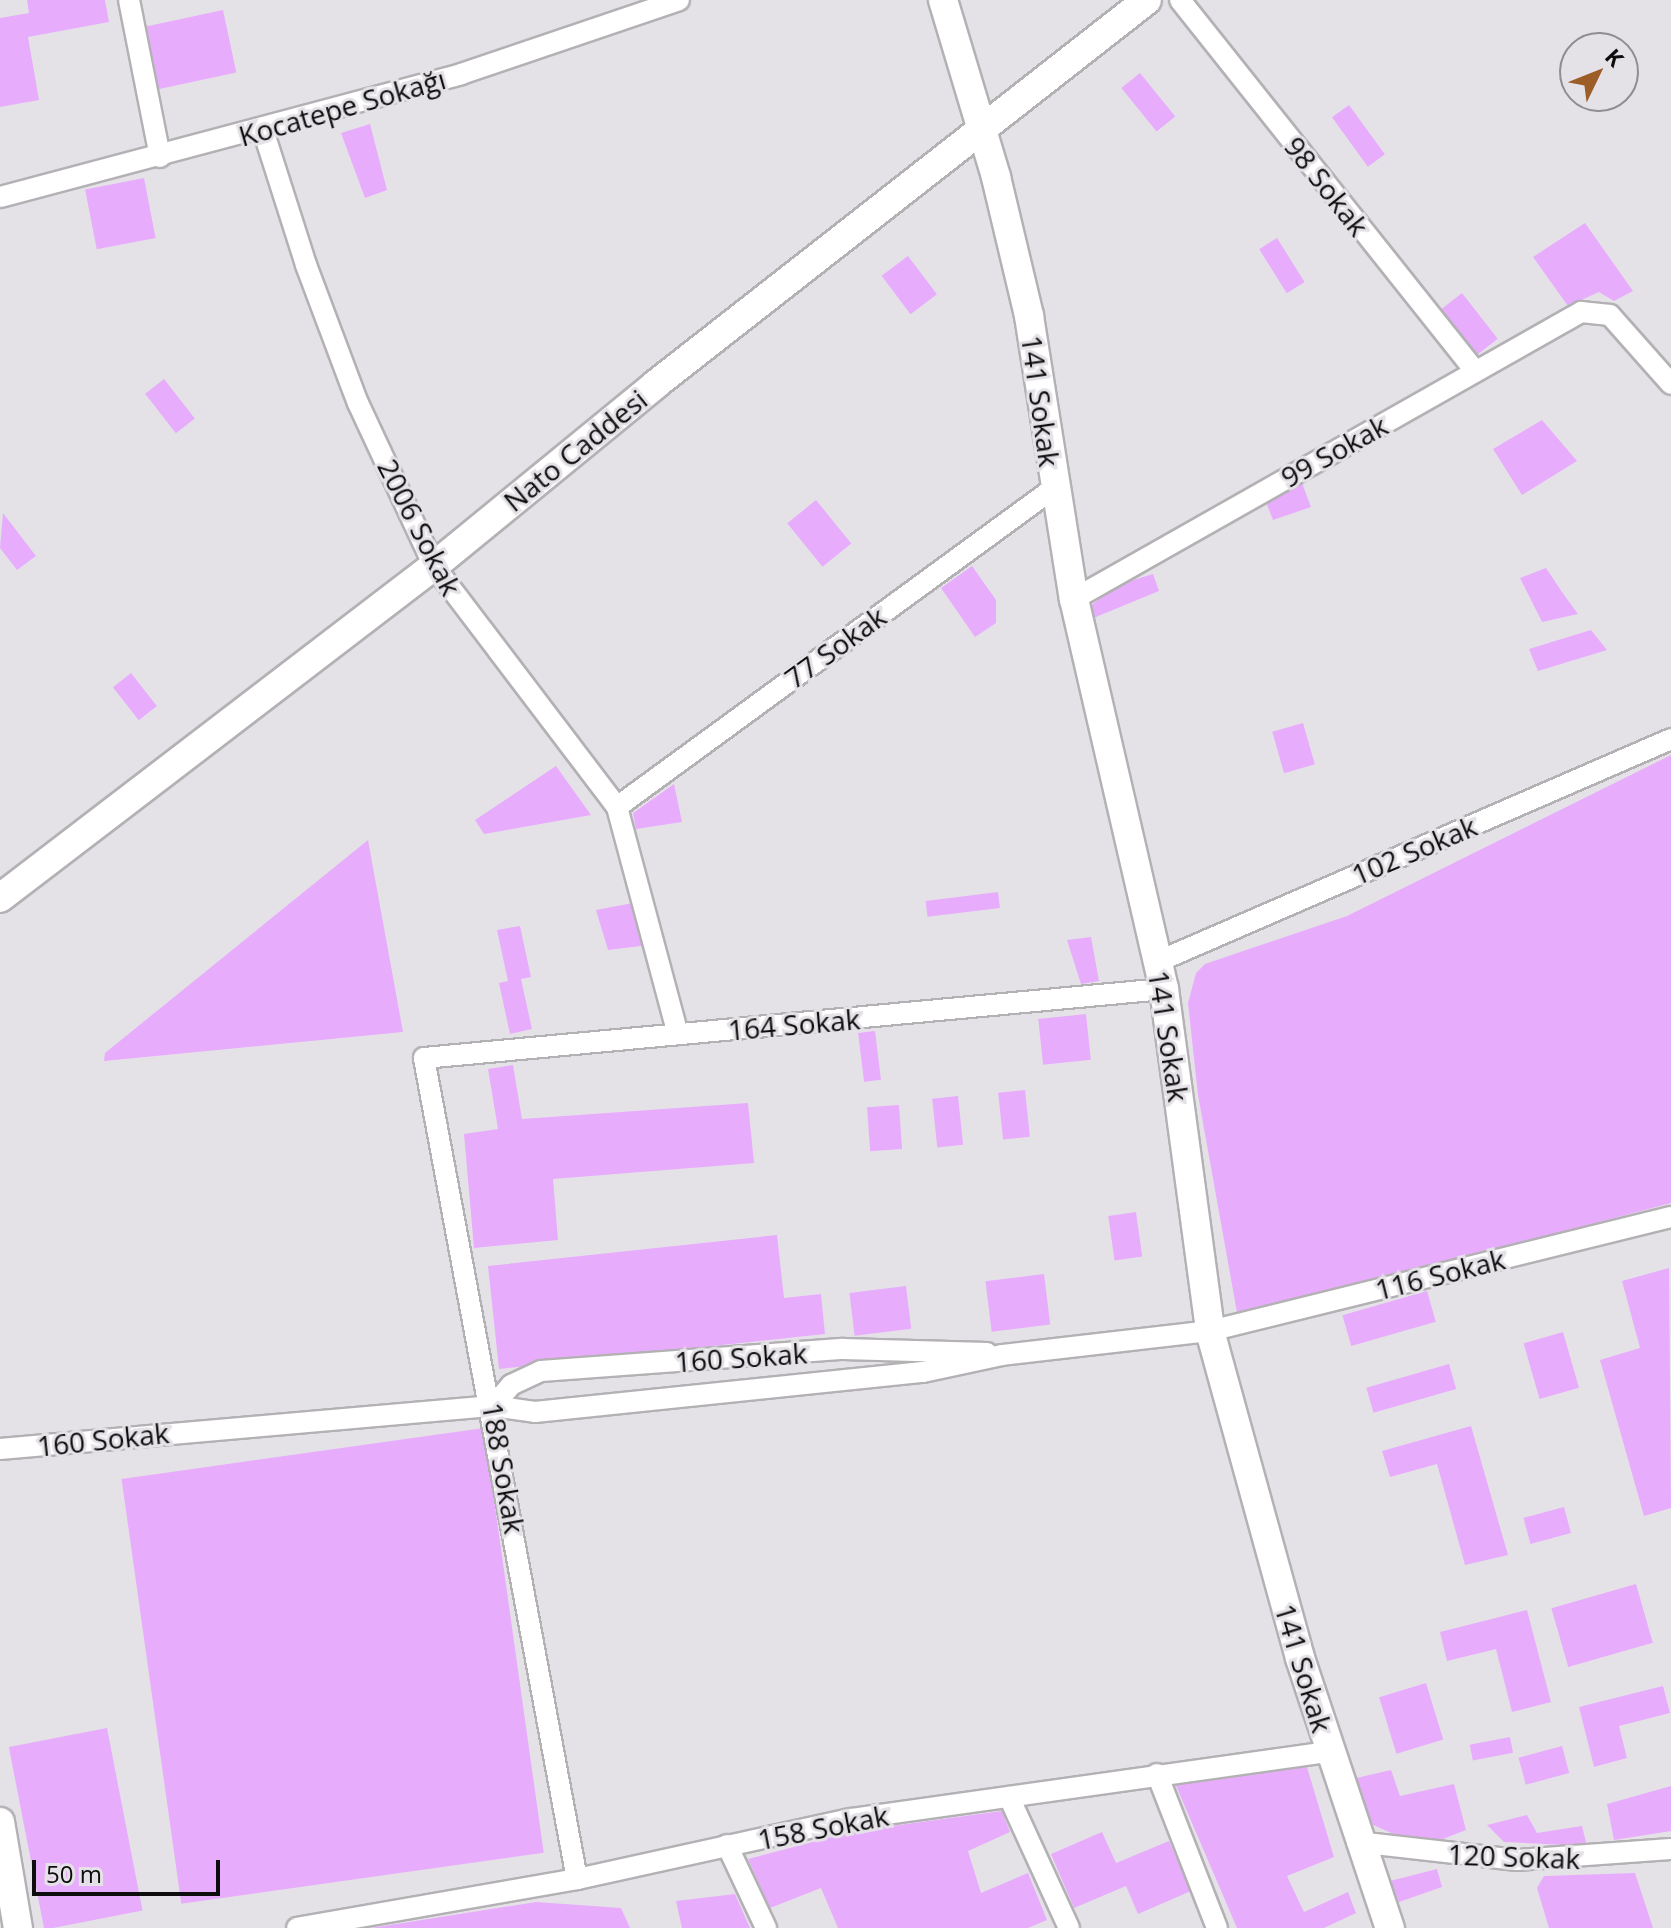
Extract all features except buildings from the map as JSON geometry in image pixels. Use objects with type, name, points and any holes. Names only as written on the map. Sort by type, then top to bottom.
[{"type":"street","points":[[129,0],[160,157]]},
{"type":"street","name":"141 Sokak","points":[[943,0],[983,133],[1029,316],[1074,599],[1161,975],[1210,1331],[1329,1752],[1357,1842],[1390,1928]]},
{"type":"street","name":"Nato Caddesi","points":[[0,898],[434,566],[656,384],[983,133],[1147,0]]},
{"type":"street","name":"98 Sokak","points":[[1180,0],[1475,371]]},
{"type":"street","name":"Kocatepe Sokağı","points":[[0,197],[263,130],[461,74],[668,2]]},
{"type":"street","name":"2006 Sokak","points":[[263,130],[306,265],[358,403],[434,566],[617,807],[678,1034]]},
{"type":"street","name":"99 Sokak","points":[[1074,599],[1572,317],[1596,311],[1610,315],[1671,384]]},
{"type":"street","name":"77 Sokak","points":[[617,807],[1054,488]]},
{"type":"street","name":"102 Sokak","points":[[1161,975],[1671,739]]},
{"type":"street","name":"164 Sokak","points":[[424,1058],[678,1034],[1161,975]]},
{"type":"street","name":"188 Sokak","points":[[424,1058],[493,1406],[577,1879]]},
{"type":"street","name":"116 Sokak","points":[[1210,1331],[1671,1217]]},
{"type":"street","name":"160 Sokak","points":[[0,1449],[493,1406],[557,1410],[923,1372],[1002,1355],[1210,1331]]},
{"type":"street","name":"160 Sokak","points":[[493,1406],[511,1385],[541,1371],[843,1349],[917,1348],[1002,1355]]},
{"type":"street","name":"158 Sokak","points":[[297,1928],[577,1879],[851,1819],[1329,1752]]},
{"type":"street","points":[[1157,1774],[1217,1928]]},
{"type":"street","points":[[1009,1797],[1069,1928]]},
{"type":"street","points":[[0,1822],[18,1928]]},
{"type":"street","name":"120 Sokak","points":[[1357,1842],[1517,1860],[1671,1849]]},
{"type":"street","points":[[727,1845],[766,1928]]},
{"type":"shaded area","points":[[27,0],[105,0],[109,22],[28,37],[39,100],[0,107],[0,18],[29,13]]},
{"type":"shaded area","points":[[223,10],[236,73],[158,89],[145,27]]},
{"type":"shaded area","points":[[1140,73],[1175,117],[1157,132],[1121,88]]},
{"type":"shaded area","points":[[1349,105],[1385,154],[1368,167],[1332,117]]},
{"type":"shaded area","points":[[370,124],[387,190],[365,198],[341,133]]},
{"type":"shaded area","points":[[144,178],[156,238],[97,249],[85,189]]},
{"type":"shaded area","points":[[1585,223],[1633,291],[1614,301],[1599,292],[1568,306],[1533,257]]},
{"type":"shaded area","points":[[1277,238],[1305,282],[1287,293],[1259,249]]},
{"type":"shaded area","points":[[908,256],[937,294],[911,314],[882,276]]},
{"type":"shaded area","points":[[1462,293],[1498,339],[1477,355],[1442,309]]},
{"type":"shaded area","points":[[164,379],[195,418],[176,433],[145,394]]},
{"type":"shaded area","points":[[1542,420],[1577,461],[1522,495],[1493,449]]},
{"type":"shaded area","points":[[1302,483],[1311,507],[1273,520],[1266,502]]},
{"type":"shaded area","points":[[816,500],[851,544],[822,567],[787,523]]},
{"type":"shaded area","points":[[3,513],[36,556],[17,570],[0,548]]},
{"type":"shaded area","points":[[972,566],[996,600],[996,623],[975,637],[941,588]]},
{"type":"shaded area","points":[[1546,568],[1578,614],[1542,622],[1520,578]]},
{"type":"shaded area","points":[[1153,574],[1159,591],[1091,619],[1090,606],[1120,584]]},
{"type":"shaded area","points":[[1591,630],[1607,650],[1538,671],[1529,649]]},
{"type":"shaded area","points":[[131,673],[157,706],[139,720],[113,687]]},
{"type":"shaded area","points":[[1303,723],[1315,764],[1284,773],[1272,732]]},
{"type":"shaded area","points":[[1671,755],[1671,1203],[1238,1318],[1198,1095],[1188,1003],[1196,973],[1205,964],[1347,916]]},
{"type":"shaded area","points":[[556,766],[591,815],[484,834],[475,820]]},
{"type":"shaded area","points":[[674,784],[682,822],[636,829],[633,813]]},
{"type":"shaded area","points":[[368,840],[403,1032],[104,1061],[105,1053]]},
{"type":"shaded area","points":[[998,892],[1000,908],[927,917],[926,901]]},
{"type":"shaded area","points":[[638,902],[649,945],[608,950],[596,910]]},
{"type":"shaded area","points":[[520,926],[531,977],[521,979],[532,1029],[510,1034],[499,983],[508,981],[497,930]]},
{"type":"shaded area","points":[[1091,937],[1099,981],[1081,984],[1067,940]]},
{"type":"shaded area","points":[[1086,1014],[1091,1060],[1043,1065],[1038,1019]]},
{"type":"shaded area","points":[[875,1031],[881,1080],[864,1082],[858,1033]]},
{"type":"shaded area","points":[[513,1065],[522,1119],[748,1103],[754,1163],[553,1179],[558,1240],[474,1248],[464,1134],[498,1129],[488,1069]]},
{"type":"shaded area","points":[[1025,1090],[1030,1137],[1003,1140],[998,1093]]},
{"type":"shaded area","points":[[958,1096],[963,1145],[937,1147],[932,1099]]},
{"type":"shaded area","points":[[899,1105],[902,1149],[870,1151],[867,1107]]},
{"type":"shaded area","points":[[1136,1212],[1142,1257],[1115,1260],[1108,1216]]},
{"type":"shaded area","points":[[777,1235],[784,1298],[821,1294],[825,1334],[499,1369],[488,1266]]},
{"type":"shaded area","points":[[1669,1268],[1671,1508],[1644,1516],[1600,1360],[1640,1348],[1622,1281]]},
{"type":"shaded area","points":[[1044,1274],[1050,1325],[992,1332],[985,1281]]},
{"type":"shaded area","points":[[906,1286],[911,1329],[855,1336],[849,1293]]},
{"type":"shaded area","points":[[1427,1291],[1436,1322],[1351,1346],[1342,1315]]},
{"type":"shaded area","points":[[1563,1332],[1579,1388],[1540,1399],[1524,1343]]},
{"type":"shaded area","points":[[1449,1364],[1456,1389],[1373,1413],[1366,1388]]},
{"type":"shaded area","points":[[1471,1426],[1508,1555],[1465,1565],[1437,1464],[1390,1477],[1382,1451]]},
{"type":"shaded area","points":[[484,1428],[544,1853],[181,1904],[122,1479]]},
{"type":"shaded area","points":[[1564,1507],[1571,1533],[1530,1544],[1523,1518]]},
{"type":"shaded area","points":[[1636,1584],[1653,1643],[1568,1667],[1551,1608]]},
{"type":"shaded area","points":[[1527,1610],[1551,1702],[1512,1712],[1496,1649],[1447,1661],[1440,1632]]},
{"type":"shaded area","points":[[1426,1683],[1443,1739],[1396,1754],[1379,1697]]},
{"type":"shaded area","points":[[1663,1686],[1670,1713],[1619,1726],[1627,1758],[1594,1767],[1579,1707]]},
{"type":"shaded area","points":[[107,1728],[142,1911],[44,1928],[9,1747]]},
{"type":"shaded area","points":[[1510,1737],[1513,1753],[1473,1761],[1470,1745]]},
{"type":"shaded area","points":[[1562,1746],[1569,1773],[1526,1785],[1519,1758]]},
{"type":"shaded area","points":[[1307,1767],[1334,1857],[1287,1876],[1304,1912],[1348,1892],[1356,1913],[1324,1928],[1237,1928],[1174,1781]]},
{"type":"shaded area","points":[[1391,1770],[1400,1796],[1454,1784],[1466,1830],[1443,1839],[1405,1839],[1371,1824],[1356,1800],[1352,1779]]},
{"type":"shaded area","points":[[1671,1786],[1671,1831],[1614,1840],[1607,1804]]},
{"type":"shaded area","points":[[1002,1811],[1010,1832],[968,1851],[981,1893],[1028,1873],[1047,1920],[1028,1928],[838,1928],[821,1888],[770,1908],[748,1859],[855,1831]]},
{"type":"shaded area","points":[[1527,1815],[1537,1833],[1582,1826],[1587,1846],[1504,1842],[1487,1825]]},
{"type":"shaded area","points":[[1102,1832],[1116,1863],[1169,1841],[1191,1891],[1138,1914],[1126,1886],[1074,1908],[1051,1854]]},
{"type":"shaded area","points":[[1437,1869],[1442,1887],[1399,1902],[1390,1881]]},
{"type":"shaded area","points":[[1635,1873],[1653,1928],[1549,1928],[1537,1888],[1544,1876]]},
{"type":"shaded area","points":[[735,1894],[750,1928],[682,1928],[676,1901]]},
{"type":"shaded area","points":[[536,1902],[621,1908],[630,1928],[371,1928]]}]
